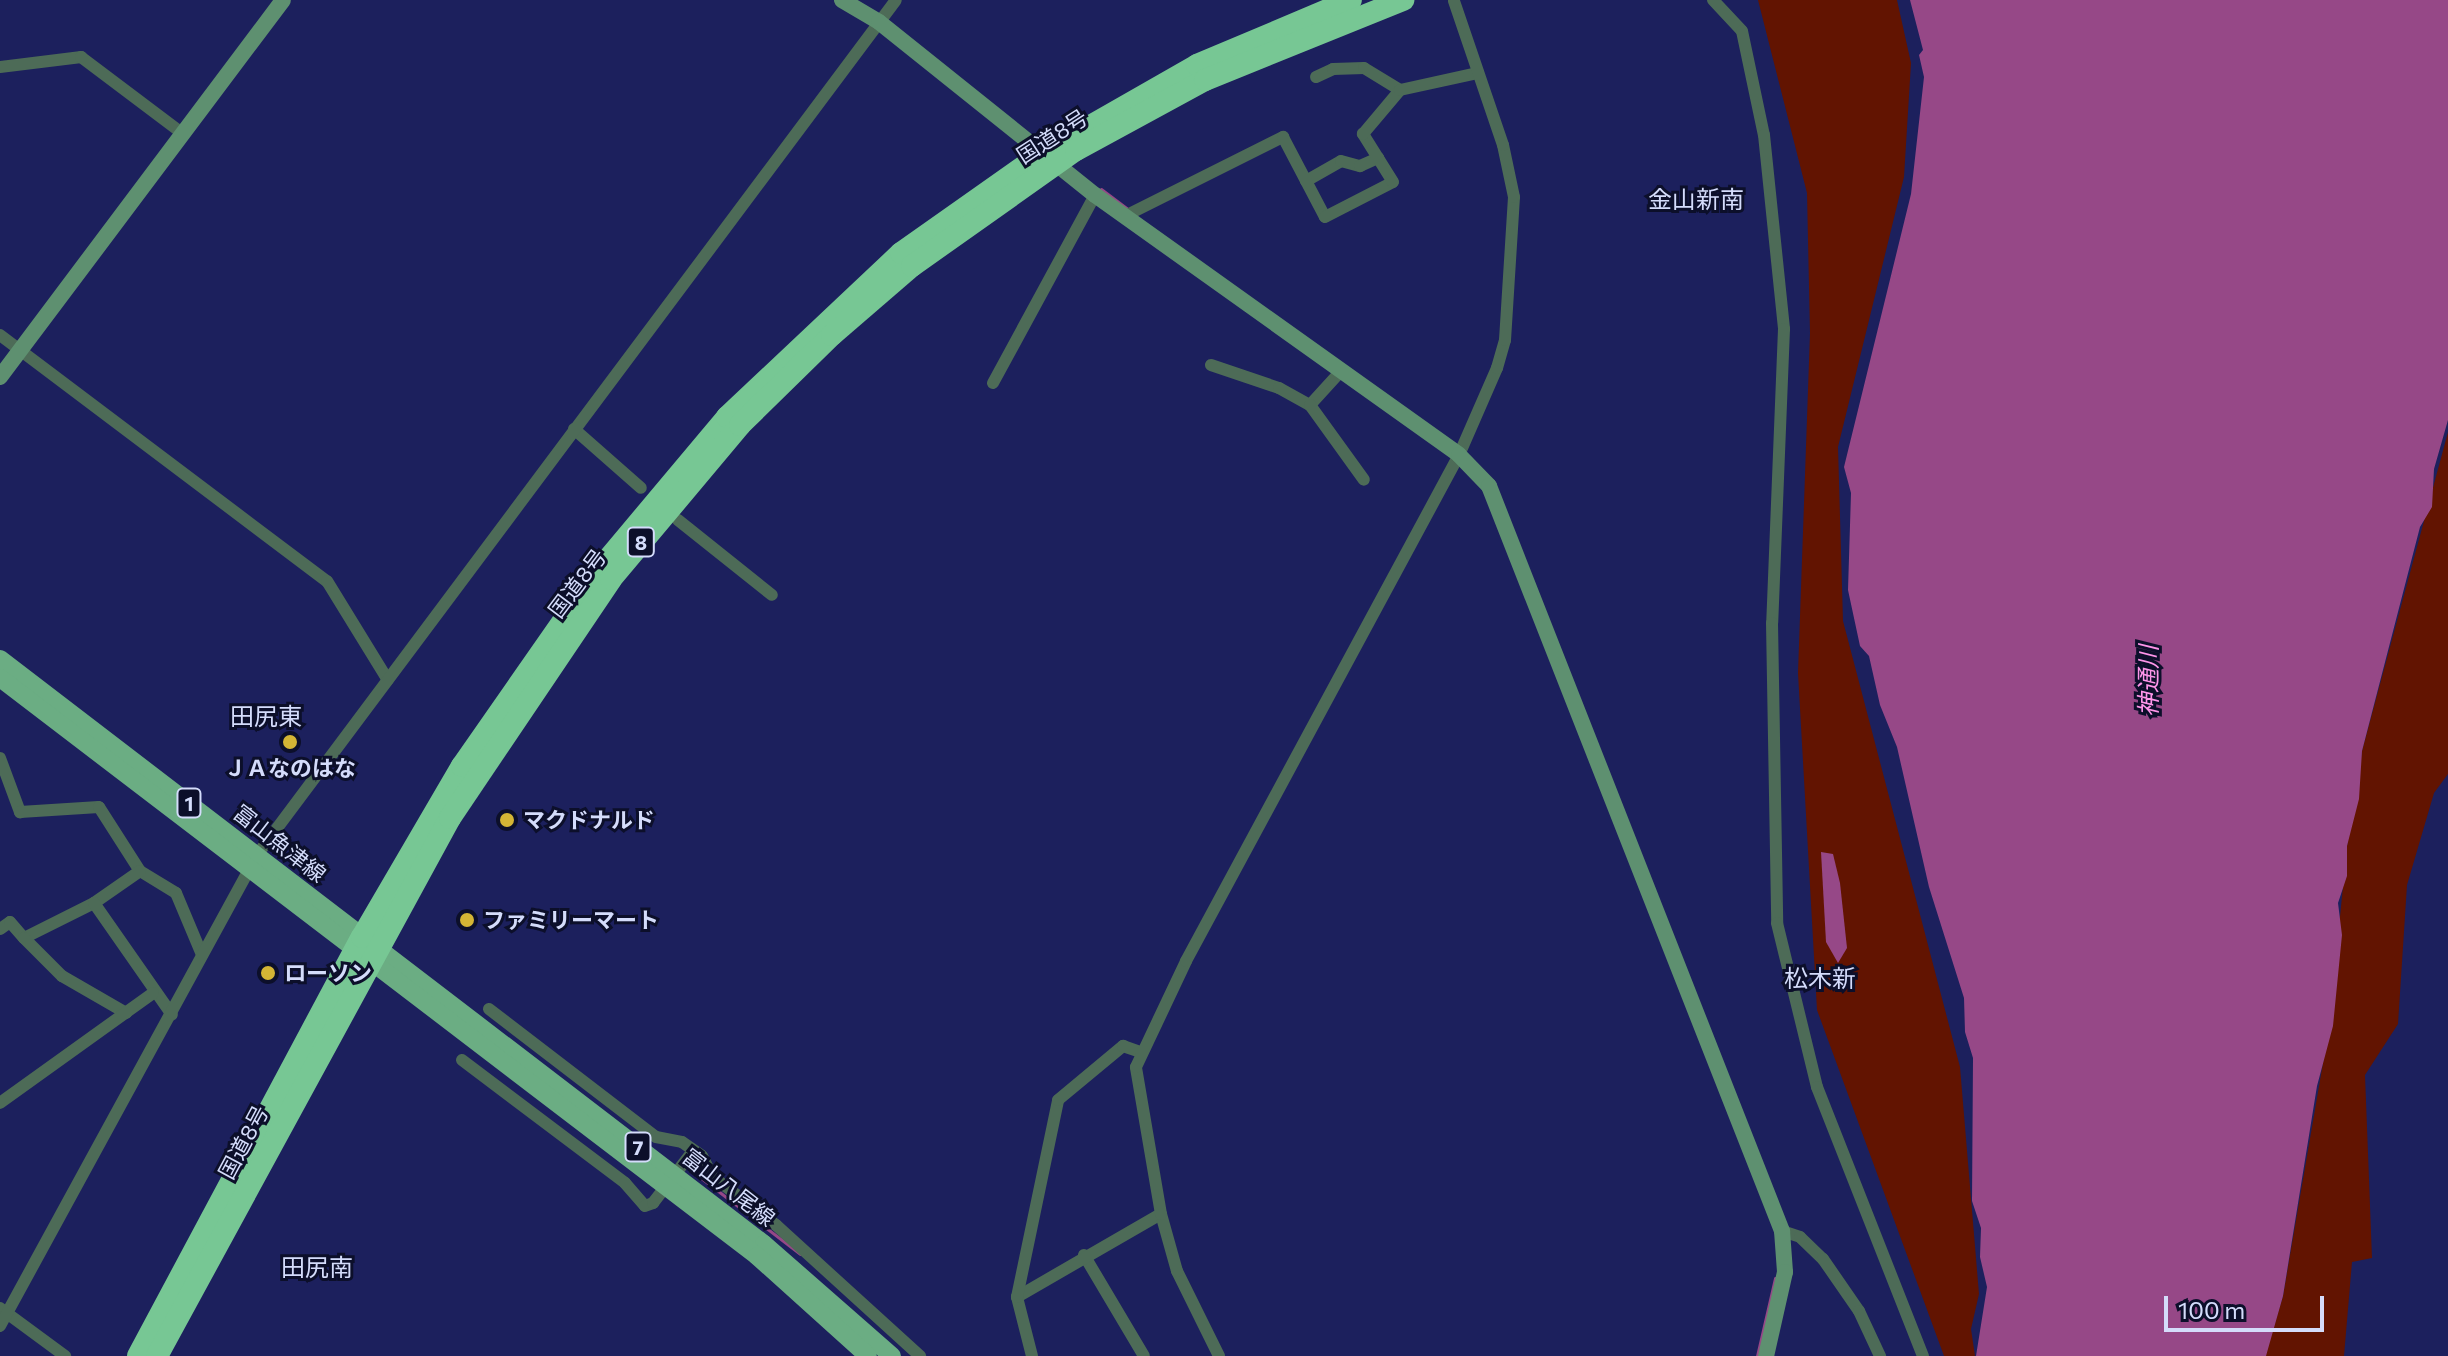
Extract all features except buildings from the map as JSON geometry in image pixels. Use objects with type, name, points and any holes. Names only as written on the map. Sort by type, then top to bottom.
[{"type":"highway","name":"国道8号","points":[[138,1356],[536,653],[665,486],[825,319],[901,253],[1197,65],[1351,0]]},
{"type":"highway","name":"国道8号","points":[[1049,158],[1192,86],[1403,0]]},
{"type":"highway","name":"国道8号","points":[[157,1356],[366,949]]},
{"type":"main road","name":"富山魚津線","points":[[0,659],[366,949]]},
{"type":"main road","name":"富山魚津線","points":[[0,678],[253,862]]},
{"type":"main road","name":"富山八尾線","points":[[366,949],[669,1180],[764,1244],[892,1356]]},
{"type":"main road","name":"富山八尾線","points":[[669,1180],[868,1356]]},
{"type":"street","points":[[0,377],[283,0]]},
{"type":"street","points":[[842,0],[879,22],[1095,195],[1459,455],[1489,486],[1782,1231],[1785,1272],[1766,1356]]},
{"type":"street","points":[[0,1326],[4,1311],[172,1015],[253,862],[896,0]]},
{"type":"street","points":[[1713,0],[1742,31],[1764,135],[1784,329],[1772,623],[1777,923],[1817,1087],[1923,1356]]},
{"type":"street","points":[[1219,1356],[1177,1271],[1161,1214],[1139,1092],[1140,1052],[1459,455],[1497,368],[1510,291],[1514,197],[1454,1]]},
{"type":"street","points":[[0,67],[81,57],[183,134]]},
{"type":"street","points":[[1316,77],[1333,69],[1364,68],[1400,90]]},
{"type":"street","points":[[1125,216],[1283,137],[1325,217],[1393,182],[1363,134],[1400,90],[1478,73]]},
{"type":"street","points":[[1306,181],[1341,161],[1360,166],[1378,158]]},
{"type":"street","points":[[993,383],[1095,195]]},
{"type":"street","points":[[0,335],[327,581],[388,680]]},
{"type":"street","points":[[1211,365],[1279,388],[1310,405],[1364,480]]},
{"type":"street","points":[[1310,405],[1340,372]]},
{"type":"street","points":[[574,429],[641,488]]},
{"type":"street","points":[[678,520],[772,595]]},
{"type":"street","points":[[0,758],[20,812],[99,807],[140,871],[176,893],[202,955]]},
{"type":"street","points":[[0,802],[14,795]]},
{"type":"street","points":[[24,938],[94,903],[140,871]]},
{"type":"street","points":[[94,903],[153,993],[172,1015]]},
{"type":"street","points":[[0,929],[10,922],[62,976],[126,1013]]},
{"type":"street","points":[[0,1103],[153,993]]},
{"type":"street","points":[[489,1009],[656,1137],[682,1142],[702,1156],[712,1176],[776,1225],[920,1356]]},
{"type":"street","points":[[1032,1356],[1017,1297],[1058,1100],[1123,1046],[1140,1052]]},
{"type":"street","points":[[462,1060],[625,1183],[645,1206],[693,1151]]},
{"type":"street","points":[[1017,1297],[1084,1255],[1161,1214]]},
{"type":"street","points":[[1782,1231],[1800,1237],[1823,1259],[1859,1311],[1880,1356]]},
{"type":"street","points":[[1084,1255],[1144,1356]]},
{"type":"street","points":[[4,1311],[65,1356]]},
{"type":"shaded area","points":[[1758,0],[1897,0],[1911,63],[1904,177],[1838,447],[1843,621],[1960,1067],[1979,1294],[1971,1329],[1975,1356],[1944,1356],[1817,1010],[1798,673],[1810,333],[1807,193]]},
{"type":"shaded area","points":[[2448,432],[2448,774],[2434,793],[2407,885],[2398,1024],[2365,1075],[2372,1258],[2352,1262],[2344,1356],[2265,1356],[2283,1296],[2329,1028],[2347,846],[2362,751]]},
{"type":"water","name":"神通川","points":[[1910,0],[2448,0],[2448,420],[2434,469],[2432,507],[2420,527],[2362,751],[2359,799],[2347,846],[2347,876],[2338,903],[2342,935],[2333,1026],[2317,1086],[2283,1296],[2266,1356],[1976,1356],[1987,1287],[1980,1257],[1981,1228],[1972,1201],[1973,1058],[1965,1032],[1964,998],[1929,887],[1897,747],[1880,705],[1869,656],[1860,646],[1848,590],[1851,493],[1844,467],[1911,194],[1924,77],[1919,55],[1923,50]]},
{"type":"water","points":[[1821,852],[1833,854],[1840,883],[1847,948],[1838,963],[1826,942]]},
{"type":"waterway","points":[[1101,189],[1129,210]]},
{"type":"waterway","points":[[692,1171],[800,1254]]},
{"type":"waterway","points":[[1757,1356],[1775,1278]]},
{"type":"place","name":"ＪＡなのはな","points":[[290,742]]},
{"type":"place","name":"マクドナルド","points":[[507,820]]},
{"type":"place","name":"ファミリーマート","points":[[467,920]]},
{"type":"place","name":"ローソン","points":[[268,973]]},
{"type":"district","name":"金山新南","points":[[1696,199]]},
{"type":"district","name":"田尻東","points":[[266,716]]},
{"type":"district","name":"松木新","points":[[1820,978]]},
{"type":"district","name":"田尻南","points":[[317,1267]]}]
